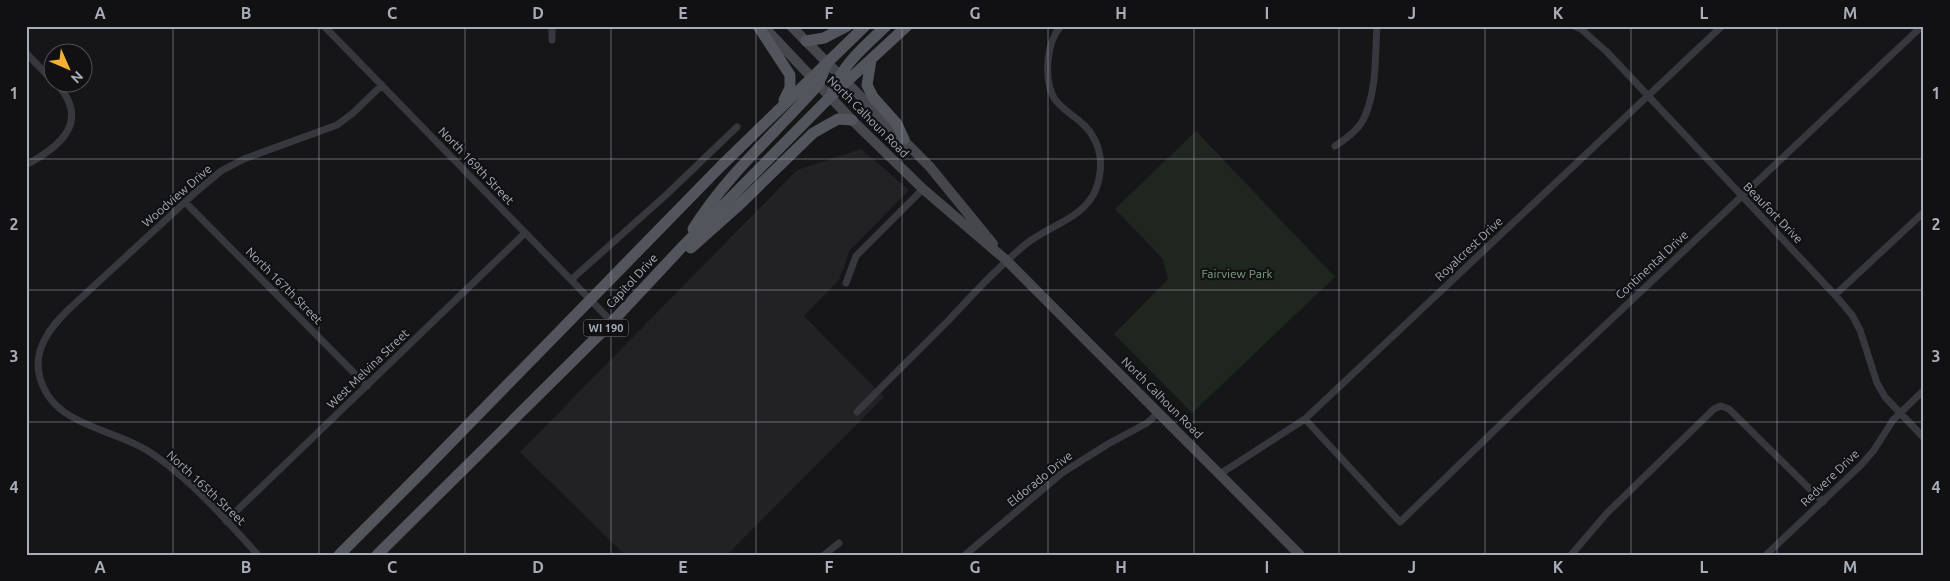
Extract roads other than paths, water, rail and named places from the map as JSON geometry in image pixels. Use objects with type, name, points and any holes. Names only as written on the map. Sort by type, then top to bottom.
[{"type":"main road","points":[[758,26],[790,75],[790,88],[779,108]]},
{"type":"main road","points":[[806,41],[824,38],[847,26]]},
{"type":"main road","points":[[683,246],[708,205],[727,181],[815,81],[827,62],[865,26]]},
{"type":"main road","points":[[830,97],[865,45],[886,26]]},
{"type":"main road","points":[[843,78],[872,59],[908,26]]},
{"type":"main road","points":[[872,59],[867,76],[867,85],[873,97],[897,124],[904,139]]},
{"type":"main road","name":"Capitol Drive","points":[[339,555],[779,108],[815,81]]},
{"type":"main road","name":"Capitol Drive","points":[[377,555],[612,322],[683,246],[830,97]]},
{"type":"main road","points":[[642,291],[737,207],[813,133],[838,119],[852,120]]},
{"type":"street","name":"North 169th Street","points":[[324,26],[612,322]]},
{"type":"street","points":[[552,26],[552,40]]},
{"type":"street","name":"North Calhoun Road","points":[[763,26],[852,120],[923,189],[1006,260],[1300,555]]},
{"type":"street","name":"North Calhoun Road","points":[[791,26],[904,139],[947,186],[1006,260]]},
{"type":"street","points":[[857,412],[1006,260],[1042,232],[1072,217],[1086,204],[1095,191],[1101,172],[1099,149],[1085,126],[1054,98],[1049,84],[1047,68],[1050,47],[1061,26]]},
{"type":"street","points":[[1335,146],[1349,137],[1365,117],[1374,84],[1377,26]]},
{"type":"street","name":"Beaufort Drive","points":[[1574,26],[1595,40],[1852,315],[1860,330],[1876,383],[1885,397],[1924,438]]},
{"type":"street","name":"Royalcrest Drive","points":[[1220,474],[1305,419],[1722,26]]},
{"type":"street","name":"Continental Drive","points":[[1305,419],[1400,522],[1528,398],[1922,26]]},
{"type":"street","points":[[26,53],[42,70]]},
{"type":"street","name":"Woodview Drive","points":[[40,378],[40,351],[56,323],[210,179],[232,165],[337,125],[382,86]]},
{"type":"street","points":[[26,165],[54,146],[68,133],[72,113],[69,100],[62,92]]},
{"type":"street","points":[[572,279],[666,195],[737,127]]},
{"type":"street","points":[[846,283],[856,256],[923,189]]},
{"type":"street","name":"North 167th Street","points":[[186,202],[367,386]]},
{"type":"street","points":[[1835,295],[1924,212]]},
{"type":"street","name":"West Melvina Street","points":[[226,520],[525,233]]},
{"type":"street","name":"North 165th Street","points":[[40,378],[46,394],[62,412],[124,438],[155,455],[184,479],[258,555]]},
{"type":"street","name":"Redvere Drive","points":[[1766,555],[1861,465],[1874,450],[1893,420],[1924,390]]},
{"type":"street","points":[[1570,555],[1607,513],[1714,410],[1721,406],[1729,409],[1823,502]]},
{"type":"street","name":"Eldorado Drive","points":[[965,555],[1062,473],[1108,444],[1147,423],[1159,412]]},
{"type":"street","points":[[825,555],[839,543]]},
{"type":"park label","name":"Fairview Park","points":[[1237,274]]}]
